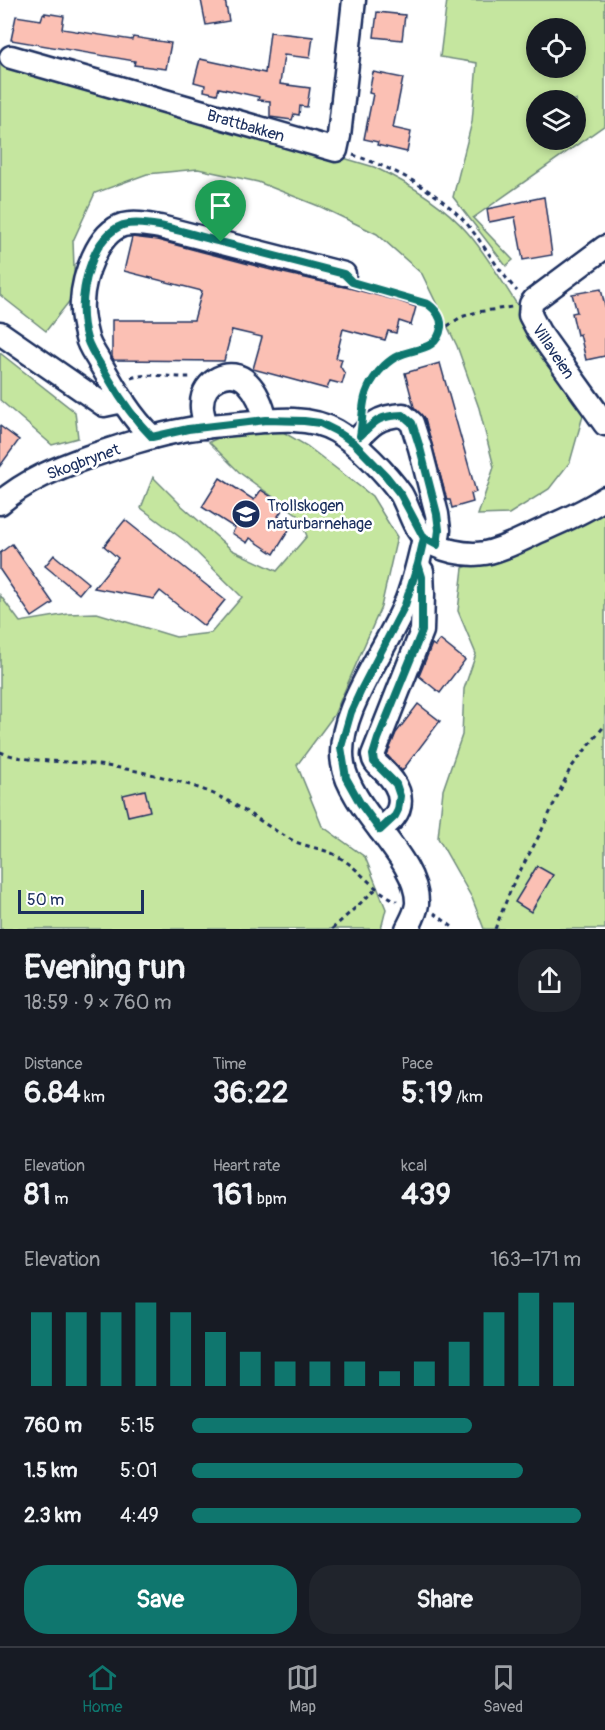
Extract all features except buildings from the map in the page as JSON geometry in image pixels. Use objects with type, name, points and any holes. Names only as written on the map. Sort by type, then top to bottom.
[{"type":"street","points":[[336,150],[354,0]]},
{"type":"street","name":"Brattbakken","points":[[11,57],[336,150]]},
{"type":"street","points":[[152,437],[137,422],[87,341],[82,302],[90,264],[96,249],[116,228],[136,224],[160,226],[344,274]]},
{"type":"street","points":[[531,304],[538,296],[585,264],[605,247]]},
{"type":"street","name":"Villaveien","points":[[531,304],[530,315],[538,332],[605,424]]},
{"type":"street","points":[[0,333],[104,405],[118,393]]},
{"type":"street","points":[[206,427],[201,404],[206,388],[216,378],[225,375],[248,381],[266,420]]},
{"type":"street","points":[[357,440],[377,420],[389,416],[403,415],[412,423],[437,514],[439,530],[418,564],[405,605],[351,712],[341,747],[346,778],[360,803],[410,873],[417,903],[415,913],[406,929]]},
{"type":"street","name":"Skogbrynet","points":[[0,503],[21,488],[61,467],[152,437],[188,429],[266,420],[304,421],[320,423],[357,440],[401,495],[430,542]]},
{"type":"street","points":[[430,542],[472,553],[500,549],[582,512],[605,498]]},
{"type":"street","points":[[380,830],[395,816],[400,796],[396,784],[374,762],[373,755],[422,631],[422,577],[418,564]]},
{"type":"path","points":[[336,150],[385,167],[440,199],[466,224],[505,278]]},
{"type":"path","points":[[344,274],[352,282],[428,304],[435,309],[441,320],[440,331],[434,343],[423,349],[399,355],[389,361],[374,378],[364,395],[364,418],[357,440]]},
{"type":"path","points":[[440,331],[461,316],[531,304]]},
{"type":"path","points":[[118,393],[139,375],[190,377]]},
{"type":"path","points":[[495,929],[513,884],[540,834],[570,769],[605,725]]},
{"type":"path","points":[[0,752],[42,761],[89,763],[129,770],[168,778],[203,789],[226,800],[294,841],[337,855],[376,889],[396,900],[417,903],[455,929]]},
{"type":"path","points":[[332,929],[376,889]]},
{"type":"green space","points":[[447,0],[605,0],[605,125],[586,138],[586,90],[526,90],[526,150],[570,150],[473,218],[513,260],[506,266],[453,197],[472,122],[477,63],[440,57]]},
{"type":"green space","points":[[0,54],[5,58],[374,167],[436,203],[474,240],[584,412],[570,462],[549,489],[509,514],[478,515],[494,467],[479,408],[457,346],[422,274],[377,234],[321,207],[258,182],[198,169],[147,174],[95,193],[73,241],[75,294],[46,331],[0,295]]},
{"type":"green space","points":[[0,353],[75,412],[78,438],[52,445],[0,400]]},
{"type":"green space","points":[[266,422],[307,446],[372,496],[397,537],[381,607],[334,715],[297,765],[322,826],[365,857],[386,909],[381,929],[0,929],[0,595],[20,622],[68,614],[97,613],[176,637],[211,633],[242,597],[185,541],[141,508],[153,477],[232,550],[277,571],[307,536],[298,515],[240,473],[209,442],[238,429]]},
{"type":"green space","points":[[605,504],[605,929],[484,929],[472,898],[438,838],[443,790],[462,735],[464,689],[476,654],[458,611],[463,568]]},
{"type":"place","name":"Trollskogen naturbarnehage","points":[[246,514]]},
{"type":"route","points":[[221,242],[160,226],[136,224],[116,228],[96,249],[90,264],[82,302],[87,341],[137,422],[152,437],[188,429],[266,420],[320,423],[354,443],[401,495],[424,538],[418,564],[405,605],[351,712],[341,747],[346,778],[360,803],[380,830],[395,816],[400,796],[396,784],[374,762],[373,755],[422,631],[422,577],[418,564],[424,538],[437,545],[439,530],[437,514],[412,423],[403,415],[389,416],[377,420],[360,436],[364,418],[363,403],[364,395],[374,378],[389,361],[399,355],[423,349],[434,343],[440,331],[441,320],[435,309],[428,304],[352,282],[344,274],[221,242]]}]
